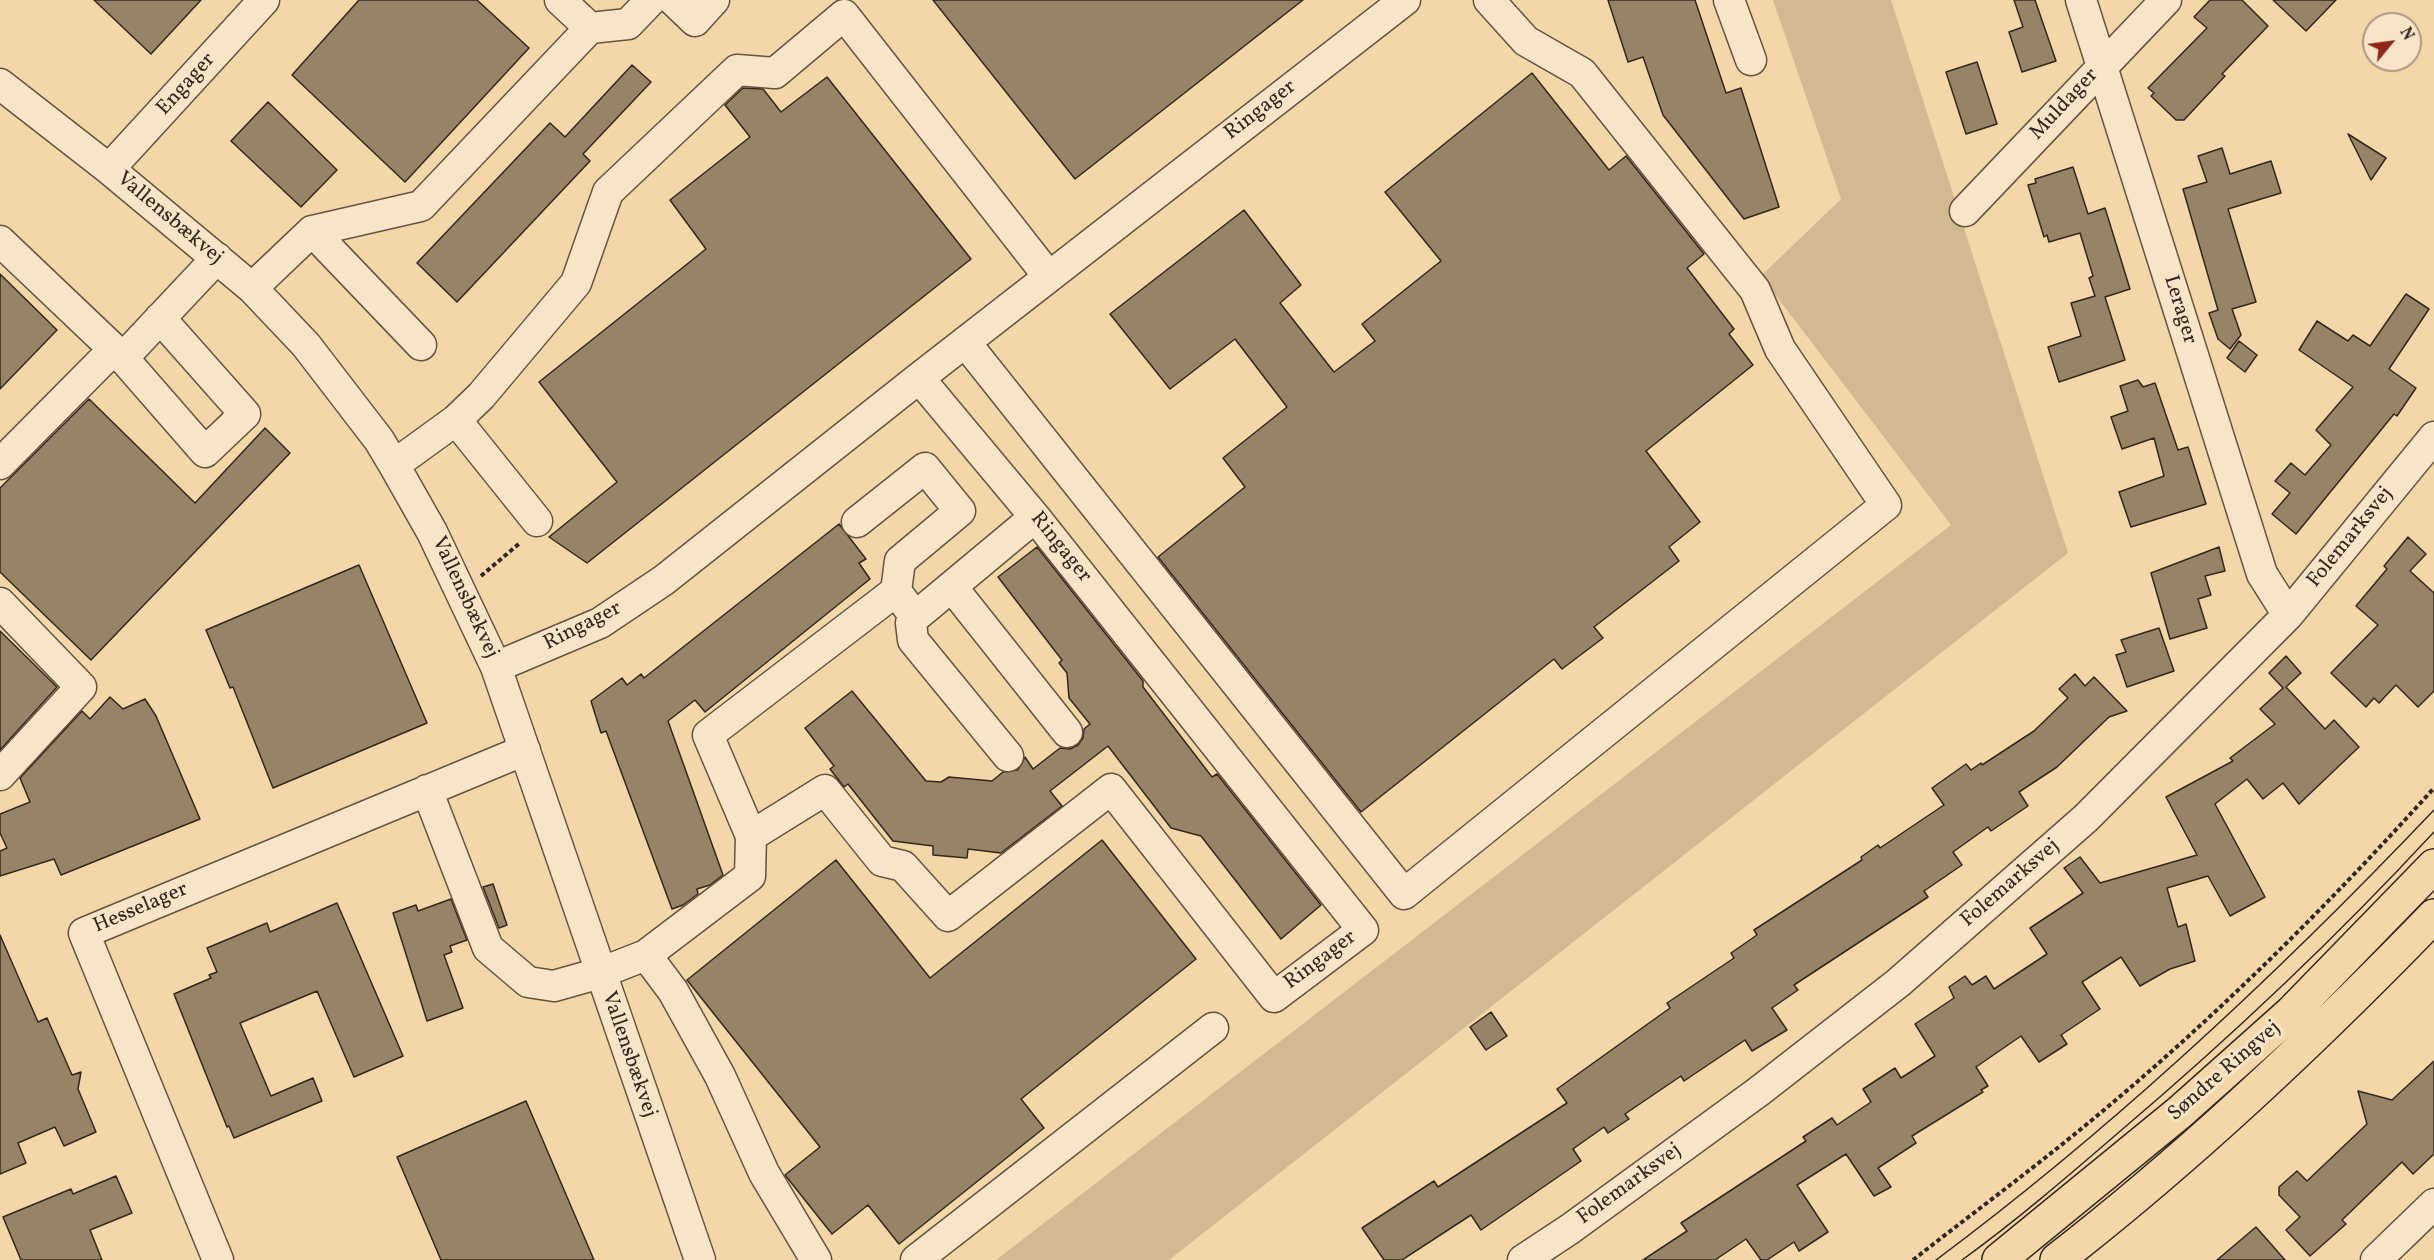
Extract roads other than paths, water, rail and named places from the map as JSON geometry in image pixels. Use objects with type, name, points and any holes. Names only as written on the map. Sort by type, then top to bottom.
[{"type":"main road","name":"Søndre Ringvej","points":[[1999,1260],[2180,1112],[2291,1013],[2434,866]]},
{"type":"main road","name":"Søndre Ringvej","points":[[2057,1260],[2202,1139],[2315,1034],[2434,916]]},
{"type":"street","name":"Engager","points":[[109,169],[264,0]]},
{"type":"street","points":[[560,0],[590,28]]},
{"type":"street","points":[[252,288],[312,231],[421,206],[590,28],[628,24],[651,0]]},
{"type":"street","points":[[673,0],[695,21],[714,0]]},
{"type":"street","name":"Ringager","points":[[496,667],[600,623],[664,580],[1048,277],[1405,0]]},
{"type":"street","points":[[965,342],[1404,894],[1886,505],[1780,349],[1755,290],[1582,73],[1526,41],[1489,0]]},
{"type":"street","points":[[1729,0],[1751,60]]},
{"type":"street","name":"Lerager","points":[[2081,0],[2262,574],[2288,615]]},
{"type":"street","name":"Muldager","points":[[1965,212],[2166,0]]},
{"type":"street","points":[[394,465],[456,420],[481,396],[576,283],[608,192],[737,70],[775,73],[844,15],[1048,277]]},
{"type":"street","name":"Vallensbækvej","points":[[0,84],[109,169],[252,288],[306,345],[379,440],[394,465],[432,532],[496,667],[700,1260]]},
{"type":"street","points":[[312,231],[422,345]]},
{"type":"street","points":[[0,241],[119,353],[204,452],[245,414],[160,318]]},
{"type":"street","points":[[0,464],[160,318],[217,258]]},
{"type":"street","name":"Ringager","points":[[751,836],[825,790],[882,861],[903,866],[948,916],[1111,789],[1274,997],[1363,930],[1035,517],[919,378]]},
{"type":"street","points":[[456,420],[537,521]]},
{"type":"street","name":"Folemarksvej","points":[[1523,1260],[1570,1229],[1758,1092],[1898,983],[2086,818],[2288,615],[2434,437]]},
{"type":"street","points":[[857,522],[925,468],[960,511],[900,561],[896,591],[915,617]]},
{"type":"street","points":[[1008,756],[913,640],[911,623],[915,617],[1035,517]]},
{"type":"street","points":[[952,587],[1067,732]]},
{"type":"street","points":[[427,790],[488,948],[528,982],[554,986],[600,973],[646,955],[750,876],[751,836],[708,735],[896,591]]},
{"type":"street","points":[[0,603],[81,687],[0,775]]},
{"type":"street","name":"Hesselager","points":[[219,1260],[84,933],[525,750]]},
{"type":"street","points":[[646,955],[673,991],[704,1047],[764,1173],[816,1260]]},
{"type":"street","points":[[916,1260],[1213,1028]]},
{"type":"street","points":[[2376,1260],[2434,1204]]},
{"type":"tram line","points":[[1936,1260],[2068,1156],[2195,1046],[2317,930],[2434,810]]},
{"type":"tram line","points":[[1962,1260],[2041,1198],[2200,1061],[2320,949],[2434,832]]}]
